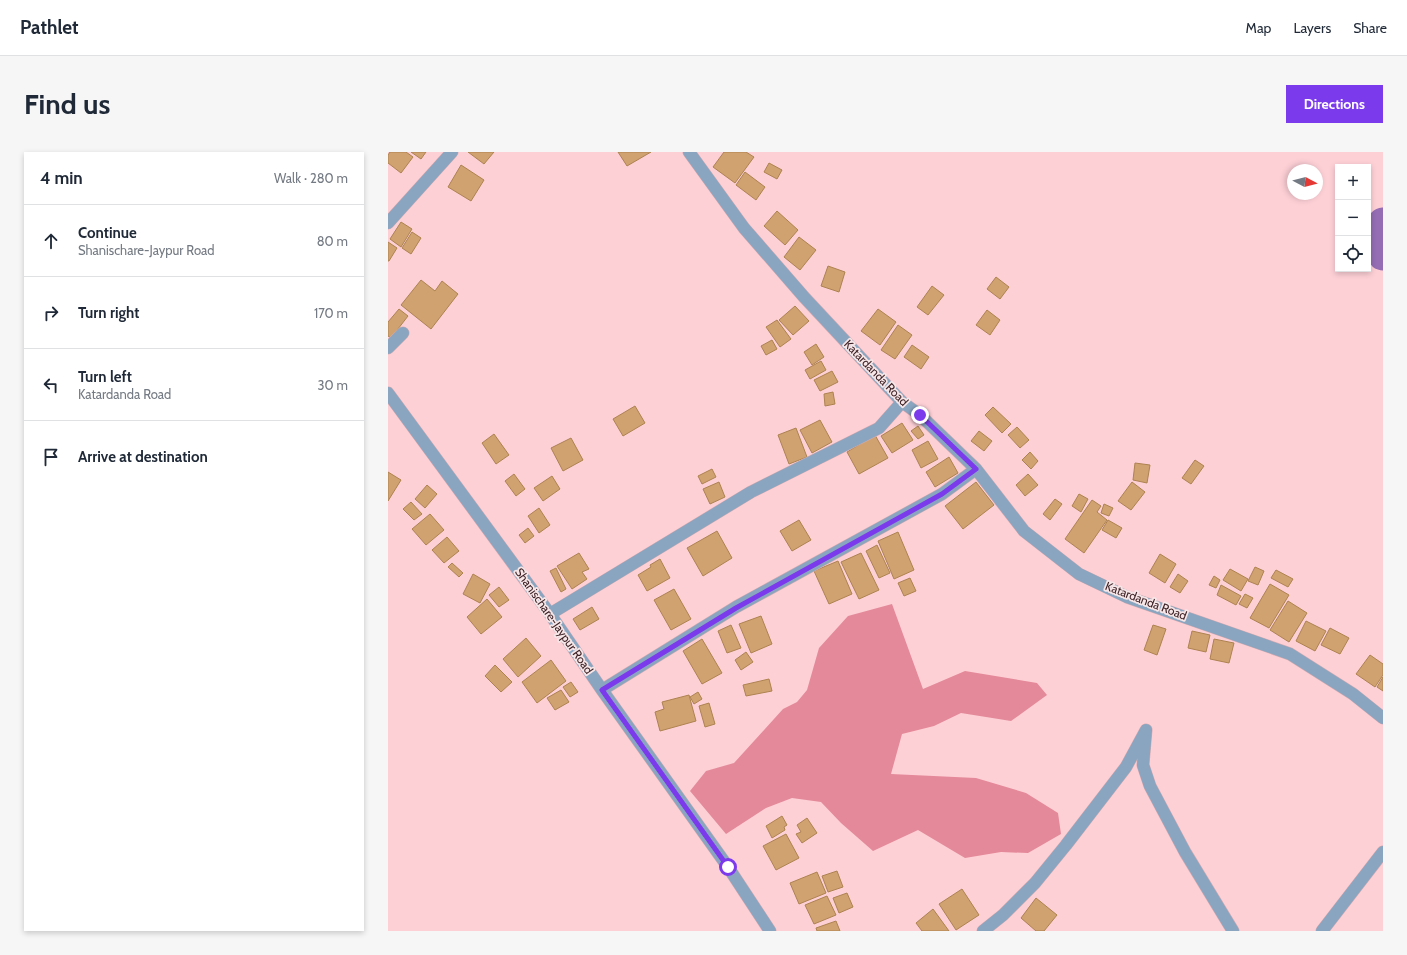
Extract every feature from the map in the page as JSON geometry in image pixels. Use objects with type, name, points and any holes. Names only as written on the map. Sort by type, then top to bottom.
[{"type":"street","points":[[388,223],[452,152]]},
{"type":"street","name":"Katardanda Road","points":[[689,152],[744,228],[825,320],[902,402],[920,415],[976,469],[1024,531],[1079,574],[1127,597],[1290,654],[1354,694],[1383,718]]},
{"type":"street","points":[[388,348],[403,333]]},
{"type":"street","name":"Shanischare-Jaypur Road","points":[[388,393],[550,614],[602,690],[669,783],[770,931]]},
{"type":"street","points":[[550,614],[751,492],[879,428],[902,402]]},
{"type":"street","points":[[602,690],[736,608],[942,494],[976,469]]},
{"type":"street","points":[[983,931],[1035,883],[1066,845],[1126,766],[1146,730],[1143,765],[1150,786],[1185,852],[1233,931]]},
{"type":"street","points":[[1322,931],[1383,852]]},
{"type":"shaded area","points":[[892,604],[923,689],[965,671],[1037,683],[1047,695],[1011,721],[961,713],[934,726],[902,734],[891,774],[976,778],[1026,793],[1058,813],[1061,834],[1028,853],[1001,852],[965,858],[918,830],[873,851],[841,823],[821,802],[792,798],[766,808],[726,834],[690,791],[706,771],[734,763],[783,709],[797,702],[807,690],[819,648],[848,616]]},
{"type":"building","points":[[390,152],[406,152],[413,157],[401,173],[388,163],[388,155]]},
{"type":"building","points":[[411,152],[426,152],[421,159]]},
{"type":"building","points":[[468,152],[494,152],[484,164]]},
{"type":"building","points":[[618,152],[651,152],[627,166]]},
{"type":"building","points":[[724,152],[746,152],[754,157],[735,183],[713,167]]},
{"type":"building","points":[[769,163],[782,170],[777,179],[764,172]]},
{"type":"building","points":[[461,165],[484,180],[471,201],[448,187]]},
{"type":"building","points":[[745,172],[765,187],[756,200],[736,185]]},
{"type":"building","points":[[777,211],[798,230],[785,245],[764,226]]},
{"type":"building","points":[[401,222],[412,229],[401,247],[390,239]]},
{"type":"building","points":[[412,232],[421,238],[411,254],[402,248]]},
{"type":"building","points":[[799,237],[816,250],[800,270],[784,257]]},
{"type":"building","points":[[388,242],[397,248],[389,261],[388,261]]},
{"type":"building","points":[[828,266],[845,272],[839,292],[821,286]]},
{"type":"building","points":[[996,277],[1009,287],[1000,299],[987,289]]},
{"type":"building","points":[[421,280],[435,291],[442,281],[458,294],[431,329],[401,305]]},
{"type":"building","points":[[932,286],[944,295],[928,315],[917,307]]},
{"type":"building","points":[[795,306],[809,321],[793,335],[779,320]]},
{"type":"building","points":[[399,309],[408,316],[391,338],[388,336],[388,322]]},
{"type":"building","points":[[878,309],[896,322],[880,345],[861,331]]},
{"type":"building","points":[[987,310],[1000,320],[990,335],[976,325]]},
{"type":"building","points":[[777,320],[791,339],[780,347],[766,327]]},
{"type":"building","points":[[898,325],[912,335],[895,359],[881,350]]},
{"type":"building","points":[[772,340],[777,349],[766,355],[761,346]]},
{"type":"building","points":[[816,344],[824,357],[812,365],[804,352]]},
{"type":"building","points":[[912,345],[929,357],[921,369],[904,357]]},
{"type":"building","points":[[821,361],[826,370],[810,379],[805,370]]},
{"type":"building","points":[[832,371],[838,382],[820,391],[814,380]]},
{"type":"building","points":[[833,392],[835,404],[825,406],[824,394]]},
{"type":"building","points":[[635,406],[645,423],[623,436],[613,419]]},
{"type":"building","points":[[993,407],[1011,424],[1002,433],[985,415]]},
{"type":"building","points":[[820,420],[832,442],[812,453],[800,430]]},
{"type":"building","points":[[902,423],[913,440],[892,453],[881,436]]},
{"type":"building","points":[[918,426],[924,435],[918,439],[911,431]]},
{"type":"building","points":[[1017,427],[1029,440],[1020,448],[1008,435]]},
{"type":"building","points":[[796,428],[807,457],[789,464],[778,435]]},
{"type":"building","points":[[979,431],[992,441],[984,451],[971,441]]},
{"type":"building","points":[[494,434],[509,455],[496,464],[482,443]]},
{"type":"building","points":[[875,435],[888,458],[859,474],[847,452]]},
{"type":"building","points":[[571,438],[583,460],[563,471],[551,448]]},
{"type":"building","points":[[928,441],[938,459],[921,468],[912,450]]},
{"type":"building","points":[[1030,452],[1038,461],[1031,469],[1022,460]]},
{"type":"building","points":[[949,457],[958,473],[935,487],[926,472]]},
{"type":"building","points":[[1195,460],[1204,466],[1191,484],[1182,478]]},
{"type":"building","points":[[1135,463],[1150,465],[1147,483],[1133,480]]},
{"type":"building","points":[[712,469],[716,477],[702,484],[698,476]]},
{"type":"building","points":[[388,472],[401,480],[388,501]]},
{"type":"building","points":[[514,474],[525,489],[516,496],[505,481]]},
{"type":"building","points":[[1028,474],[1038,485],[1025,496],[1016,485]]},
{"type":"building","points":[[552,476],[560,489],[543,501],[534,488]]},
{"type":"building","points":[[719,482],[725,497],[710,504],[703,489]]},
{"type":"building","points":[[976,482],[994,505],[963,529],[945,506]]},
{"type":"building","points":[[1132,482],[1145,492],[1131,510],[1118,501]]},
{"type":"building","points":[[427,485],[437,494],[425,508],[415,499]]},
{"type":"building","points":[[1079,494],[1088,499],[1081,512],[1072,506]]},
{"type":"building","points":[[1055,499],[1062,504],[1050,520],[1043,514]]},
{"type":"building","points":[[1092,500],[1101,506],[1097,512],[1107,520],[1084,553],[1065,539]]},
{"type":"building","points":[[411,502],[422,514],[414,520],[403,509]]},
{"type":"building","points":[[1104,504],[1113,508],[1109,516],[1101,513]]},
{"type":"building","points":[[539,508],[550,525],[539,533],[528,516]]},
{"type":"building","points":[[430,514],[444,530],[426,545],[412,529]]},
{"type":"building","points":[[799,520],[811,540],[792,551],[780,531]]},
{"type":"building","points":[[1108,520],[1122,528],[1116,538],[1102,530]]},
{"type":"building","points":[[528,528],[534,536],[525,543],[519,535]]},
{"type":"building","points":[[717,531],[732,558],[703,576],[687,548]]},
{"type":"building","points":[[898,532],[914,570],[894,579],[878,541]]},
{"type":"building","points":[[447,537],[459,551],[444,563],[432,550]]},
{"type":"building","points":[[877,545],[890,573],[879,578],[866,551]]},
{"type":"building","points":[[579,553],[589,569],[582,572],[587,579],[572,589],[557,566]]},
{"type":"building","points":[[861,553],[879,590],[859,599],[841,562]]},
{"type":"building","points":[[1160,554],[1176,564],[1165,583],[1149,573]]},
{"type":"building","points":[[660,559],[670,578],[647,591],[638,575]]},
{"type":"building","points":[[838,561],[852,594],[829,604],[814,571]]},
{"type":"building","points":[[452,563],[463,573],[459,577],[448,567]]},
{"type":"building","points":[[1255,567],[1264,571],[1258,585],[1248,581]]},
{"type":"building","points":[[556,568],[566,589],[561,592],[550,571]]},
{"type":"building","points":[[1230,569],[1248,579],[1241,591],[1223,580]]},
{"type":"building","points":[[1276,570],[1293,579],[1288,587],[1271,578]]},
{"type":"building","points":[[473,574],[490,584],[480,603],[463,594]]},
{"type":"building","points":[[1178,574],[1188,581],[1180,593],[1170,587]]},
{"type":"building","points":[[1214,576],[1220,580],[1216,588],[1209,585]]},
{"type":"building","points":[[910,578],[916,591],[904,596],[898,583]]},
{"type":"building","points":[[1270,584],[1289,595],[1269,628],[1250,618]]},
{"type":"building","points":[[1221,585],[1241,596],[1236,605],[1217,595]]},
{"type":"building","points":[[499,587],[509,600],[499,607],[489,595]]},
{"type":"building","points":[[674,589],[691,619],[671,630],[654,600]]},
{"type":"building","points":[[1245,594],[1253,598],[1247,608],[1239,604]]},
{"type":"building","points":[[487,599],[502,617],[481,634],[467,617]]},
{"type":"building","points":[[1288,601],[1307,613],[1289,642],[1270,630]]},
{"type":"building","points":[[592,607],[599,619],[580,630],[573,619]]},
{"type":"building","points":[[761,616],[772,644],[751,653],[739,624]]},
{"type":"building","points":[[1306,621],[1326,631],[1315,651],[1296,641]]},
{"type":"building","points":[[731,625],[741,648],[727,653],[718,631]]},
{"type":"building","points":[[1153,625],[1166,629],[1157,655],[1144,650]]},
{"type":"building","points":[[1330,628],[1349,638],[1340,654],[1321,645]]},
{"type":"building","points":[[1192,631],[1210,635],[1206,652],[1188,648]]},
{"type":"building","points":[[526,638],[541,656],[518,677],[503,659]]},
{"type":"building","points":[[702,639],[722,673],[702,684],[683,651]]},
{"type":"building","points":[[1214,639],[1234,643],[1229,663],[1210,659]]},
{"type":"building","points":[[746,652],[753,662],[741,670],[735,660]]},
{"type":"building","points":[[1370,655],[1383,664],[1383,675],[1375,687],[1356,674]]},
{"type":"building","points":[[551,660],[566,681],[537,703],[522,682]]},
{"type":"building","points":[[495,665],[512,682],[501,692],[485,676]]},
{"type":"building","points":[[1383,677],[1383,691],[1377,687]]},
{"type":"building","points":[[769,679],[772,691],[746,696],[743,685]]},
{"type":"building","points":[[571,682],[578,692],[570,697],[563,687]]},
{"type":"building","points":[[561,690],[569,702],[555,710],[547,698]]},
{"type":"building","points":[[698,692],[702,699],[694,704],[690,697]]},
{"type":"building","points":[[689,695],[696,721],[660,731],[655,712],[664,709],[662,702]]},
{"type":"building","points":[[709,703],[715,724],[705,727],[699,706]]},
{"type":"building","points":[[782,816],[787,825],[784,827],[785,830],[772,838],[766,826]]},
{"type":"building","points":[[807,818],[817,833],[802,843],[796,834],[801,832],[797,825]]},
{"type":"building","points":[[786,834],[799,858],[776,870],[763,846]]},
{"type":"building","points":[[837,871],[843,887],[828,892],[822,876]]},
{"type":"building","points":[[817,872],[826,893],[799,904],[790,883]]},
{"type":"building","points":[[962,889],[979,915],[956,930],[939,904]]},
{"type":"building","points":[[847,893],[853,907],[839,913],[833,898]]},
{"type":"building","points":[[827,896],[836,915],[814,924],[805,905]]},
{"type":"building","points":[[1036,898],[1057,915],[1044,931],[1036,931],[1021,918]]},
{"type":"building","points":[[933,909],[949,931],[922,931],[916,923]]},
{"type":"building","points":[[836,921],[840,931],[817,931],[816,928]]},
{"type":"waterway","points":[[1383,223],[1373,234],[1383,255]]},
{"type":"route","points":[[728,867],[602,690],[736,608],[942,494],[976,469],[920,415]]}]
